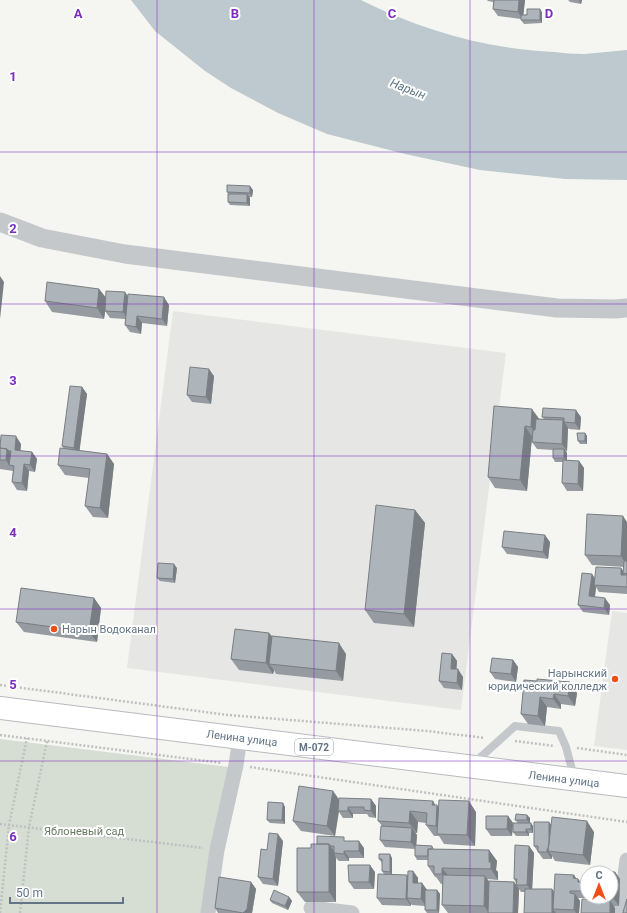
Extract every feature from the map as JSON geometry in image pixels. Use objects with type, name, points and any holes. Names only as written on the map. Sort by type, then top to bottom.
[{"type":"main road","name":"Ленина улица","points":[[0,708],[627,786]]},
{"type":"street","points":[[0,222],[42,238],[125,254],[557,308],[627,308]]},
{"type":"street","points":[[208,913],[217,850],[236,765],[240,738]]},
{"type":"street","points":[[620,913],[627,860]]},
{"type":"street","points":[[311,908],[352,913]]},
{"type":"lane","points":[[469,767],[515,726],[559,731],[566,747],[575,780]]},
{"type":"path","points":[[0,685],[228,715],[427,730],[627,755]]},
{"type":"path","points":[[0,735],[236,765],[627,822]]},
{"type":"path","points":[[0,913],[9,825],[27,738]]},
{"type":"path","points":[[20,913],[29,827],[47,741]]},
{"type":"path","points":[[0,824],[217,850]]},
{"type":"shaded area","points":[[173,311],[506,353],[461,710],[127,668]]},
{"type":"shaded area","name":"Нарынский юридический колледж","points":[[612,611],[627,613],[627,750],[594,746]]},
{"type":"green space","name":"Яблоневый сад","points":[[0,739],[229,767],[201,913],[0,913]]},
{"type":"water","name":"Нарын","points":[[131,0],[361,0],[384,11],[431,29],[454,36],[504,47],[580,54],[627,50],[627,180],[565,179],[480,170],[405,154],[327,134],[278,113],[231,88],[205,71],[155,31]]},
{"type":"building","points":[[494,0],[519,0],[518,12],[493,9]]},
{"type":"building","points":[[527,9],[540,9],[540,20],[521,20],[521,15],[527,15]]},
{"type":"building","points":[[227,185],[250,186],[250,193],[227,192]]},
{"type":"building","points":[[228,194],[247,194],[247,203],[228,202]]},
{"type":"building","points":[[47,282],[99,289],[97,308],[45,301]]},
{"type":"building","points":[[106,291],[125,292],[123,312],[105,311]]},
{"type":"building","points":[[128,294],[164,297],[162,319],[137,316],[136,327],[125,325]]},
{"type":"building","points":[[190,367],[209,369],[206,397],[187,395]]},
{"type":"building","points":[[70,386],[82,387],[74,448],[62,446]]},
{"type":"building","points":[[494,406],[532,409],[531,427],[525,426],[520,480],[488,477]]},
{"type":"building","points":[[543,408],[576,410],[575,423],[564,422],[564,418],[542,417]]},
{"type":"building","points":[[536,419],[563,420],[562,444],[532,442]]},
{"type":"building","points":[[577,433],[585,433],[585,441],[578,441]]},
{"type":"building","points":[[1,435],[16,436],[15,450],[32,452],[30,465],[24,464],[22,483],[12,482],[14,466],[9,465],[11,451],[0,448]]},
{"type":"building","points":[[0,448],[7,449],[6,460],[0,460]]},
{"type":"building","points":[[60,448],[107,454],[100,508],[85,506],[90,469],[58,465]]},
{"type":"building","points":[[553,449],[564,449],[564,458],[553,458]]},
{"type":"building","points":[[563,460],[579,461],[578,484],[562,483]]},
{"type":"building","points":[[376,505],[415,510],[404,614],[365,610]]},
{"type":"building","points":[[587,514],[623,516],[621,556],[585,555]]},
{"type":"building","points":[[504,531],[545,535],[543,552],[502,547]]},
{"type":"building","points":[[624,561],[627,561],[627,574],[623,573]]},
{"type":"building","points":[[158,563],[174,564],[173,579],[157,578]]},
{"type":"building","points":[[596,567],[621,568],[621,575],[627,575],[627,587],[594,585]]},
{"type":"building","points":[[582,573],[592,574],[589,596],[605,598],[604,608],[578,605]]},
{"type":"building","points":[[21,588],[94,598],[89,632],[16,622]]},
{"type":"building","points":[[235,629],[269,633],[266,663],[231,659]]},
{"type":"building","points":[[272,636],[339,643],[336,671],[269,664]]},
{"type":"building","points":[[442,653],[452,654],[451,669],[458,669],[457,683],[439,681]]},
{"type":"building","points":[[492,658],[513,660],[511,674],[490,672]]},
{"type":"building","points":[[537,679],[570,682],[568,696],[554,694],[553,699],[540,697],[538,716],[521,714],[524,680],[537,681]]},
{"type":"building","points":[[299,786],[333,791],[327,826],[293,821]]},
{"type":"building","points":[[339,798],[371,799],[371,811],[364,810],[364,807],[348,807],[348,811],[338,811]]},
{"type":"building","points":[[379,798],[433,801],[432,805],[437,805],[436,826],[426,825],[427,813],[410,811],[409,823],[378,821]]},
{"type":"building","points":[[439,800],[469,801],[467,835],[437,834]]},
{"type":"building","points":[[268,802],[283,803],[282,820],[267,820]]},
{"type":"building","points":[[516,814],[527,815],[527,820],[515,820]]},
{"type":"building","points":[[486,816],[508,816],[507,829],[486,829]]},
{"type":"building","points":[[552,817],[587,821],[583,855],[548,851]]},
{"type":"building","points":[[534,822],[549,822],[549,843],[547,852],[538,852],[538,846],[534,846]]},
{"type":"building","points":[[513,823],[531,823],[531,829],[526,829],[526,832],[513,832]]},
{"type":"building","points":[[381,826],[412,828],[411,842],[380,840]]},
{"type":"building","points":[[269,833],[278,834],[273,879],[258,877],[261,849],[267,850]]},
{"type":"building","points":[[317,836],[344,837],[344,841],[359,841],[359,851],[344,851],[344,854],[334,853],[334,846],[329,844],[317,844]]},
{"type":"building","points":[[311,844],[329,844],[329,892],[297,892],[297,848],[311,848]]},
{"type":"building","points":[[415,845],[432,846],[432,849],[428,849],[428,856],[415,856]]},
{"type":"building","points":[[515,845],[529,846],[527,885],[516,885],[517,879],[514,879]]},
{"type":"building","points":[[428,849],[489,850],[489,862],[491,862],[491,869],[442,868],[442,874],[434,874],[434,866],[428,866]]},
{"type":"building","points":[[379,854],[390,854],[390,872],[382,871],[382,859],[379,859]]},
{"type":"building","points":[[348,865],[370,865],[369,882],[349,882]]},
{"type":"building","points":[[408,871],[413,871],[413,883],[422,883],[421,899],[407,898]]},
{"type":"building","points":[[378,874],[407,875],[406,899],[377,898]]},
{"type":"building","points":[[555,874],[574,875],[573,878],[578,879],[579,882],[579,891],[570,891],[570,893],[575,894],[574,910],[553,909]]},
{"type":"building","points":[[443,875],[485,876],[484,906],[442,905]]},
{"type":"building","points":[[219,877],[251,882],[247,909],[243,913],[215,908]]},
{"type":"building","points":[[489,881],[514,882],[513,913],[488,913]]},
{"type":"building","points":[[525,889],[552,889],[552,913],[524,913]]},
{"type":"building","points":[[274,890],[289,897],[285,906],[270,900]]},
{"type":"building","points":[[425,890],[437,890],[437,910],[425,910]]},
{"type":"building","points":[[627,899],[627,913],[623,913],[623,912]]},
{"type":"building","points":[[582,905],[610,905],[610,913],[581,913]]},
{"type":"place","name":"Нарын Водоканал","points":[[54,629]]},
{"type":"place","name":"Нарынский юридический колледж","points":[[615,679]]}]
